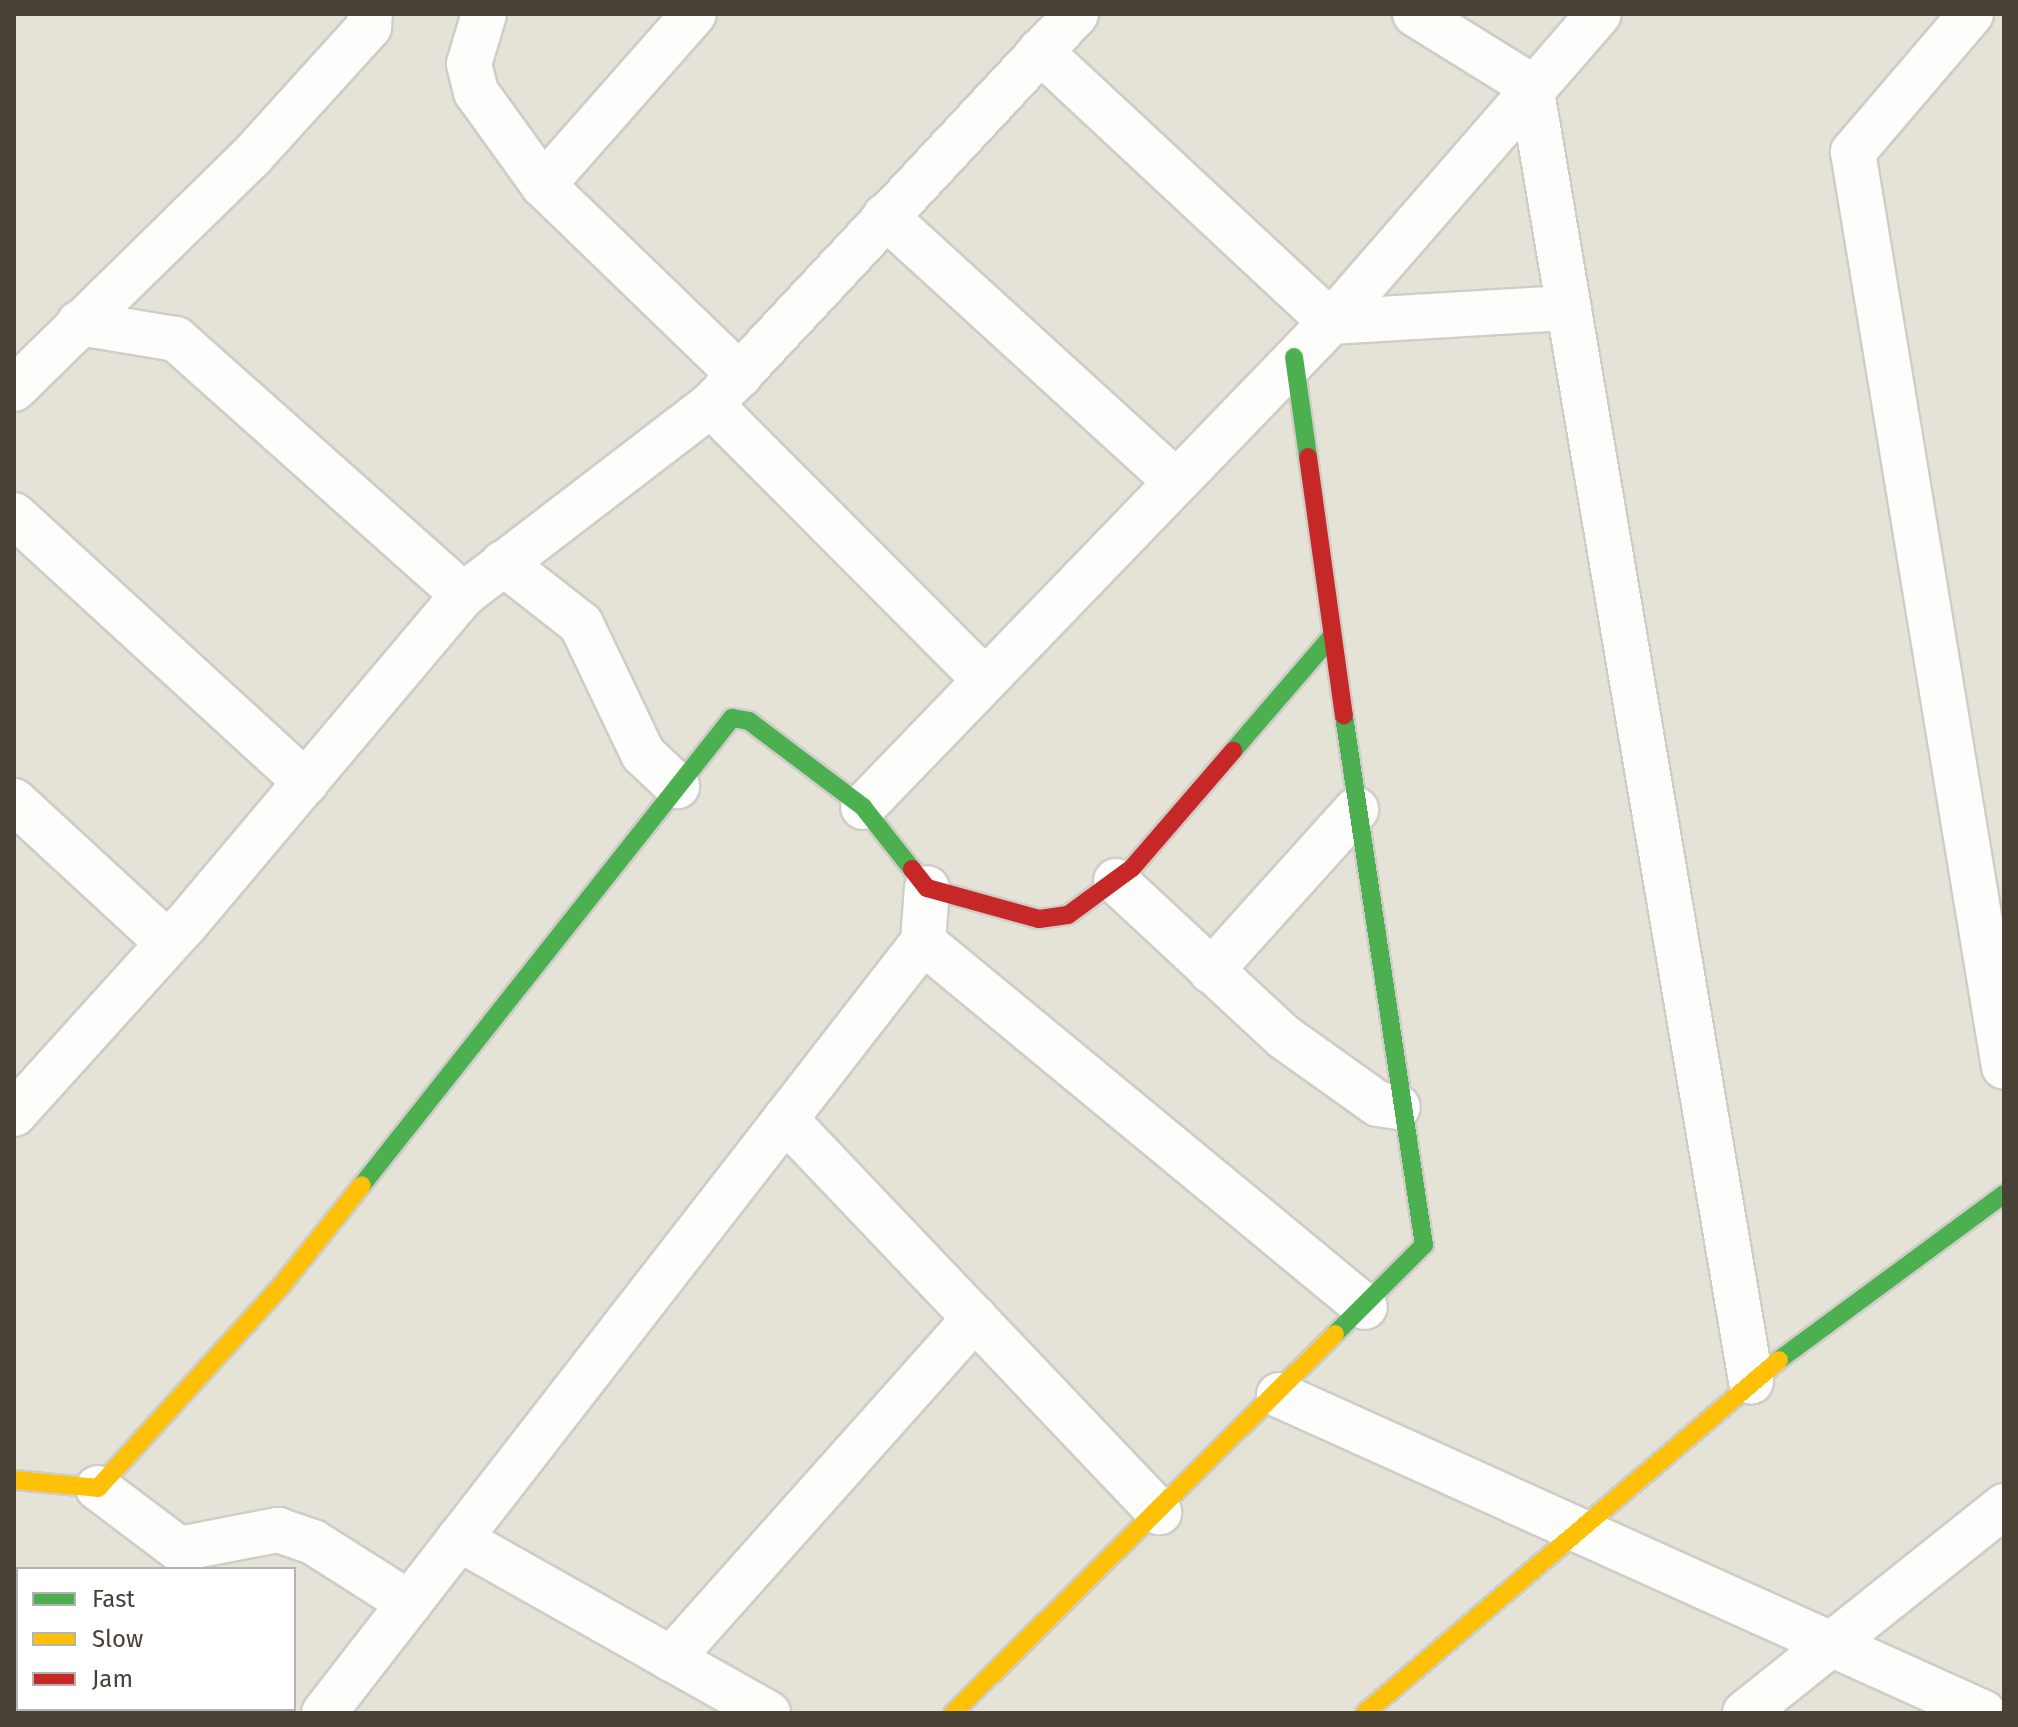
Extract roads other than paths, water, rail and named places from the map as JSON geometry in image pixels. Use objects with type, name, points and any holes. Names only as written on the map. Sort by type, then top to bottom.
[{"type":"street","points":[[21,366],[79,323],[251,157],[369,27],[370,14]]},
{"type":"street","points":[[484,14],[469,64],[476,92],[543,185],[985,680]]},
{"type":"street","points":[[543,185],[694,14]]},
{"type":"street","points":[[20,1096],[168,943],[463,595],[726,390],[1076,14]]},
{"type":"street","points":[[1415,14],[1531,86],[1751,1381]]},
{"type":"street","points":[[863,807],[1331,322],[1531,86],[1599,14]]},
{"type":"street","points":[[1971,14],[1853,152],[2004,1067]]},
{"type":"street","points":[[1040,51],[1331,322],[1569,308]]},
{"type":"street","points":[[885,216],[1175,481]]},
{"type":"street","points":[[79,323],[176,339],[463,595]]},
{"type":"street","points":[[953,1713],[1279,1395],[1424,1245],[1398,1107],[1294,357]]},
{"type":"street","points":[[14,515],[306,783]]},
{"type":"street","points":[[503,563],[581,624],[643,754],[677,786]]},
{"type":"street","points":[[98,1488],[281,1286],[677,786],[739,717],[863,807],[927,888],[1039,919],[1068,915],[1116,881],[1332,636]]},
{"type":"street","points":[[14,801],[168,943]]},
{"type":"street","points":[[1211,971],[1356,810]]},
{"type":"street","points":[[1116,881],[1211,971],[1356,1090],[1398,1107]]},
{"type":"street","points":[[324,1713],[923,942],[927,888]]},
{"type":"street","points":[[923,942],[1365,1307]]},
{"type":"street","points":[[785,1119],[1159,1512]]},
{"type":"street","points":[[1365,1713],[1751,1381],[2004,1194]]},
{"type":"street","points":[[671,1659],[975,1318]]},
{"type":"street","points":[[1279,1395],[1574,1531],[1984,1713]]},
{"type":"street","points":[[14,1480],[98,1488],[179,1549],[278,1530],[313,1542],[409,1603]]},
{"type":"street","points":[[1745,1713],[1828,1642],[2004,1506]]},
{"type":"street","points":[[459,1539],[768,1713]]}]
